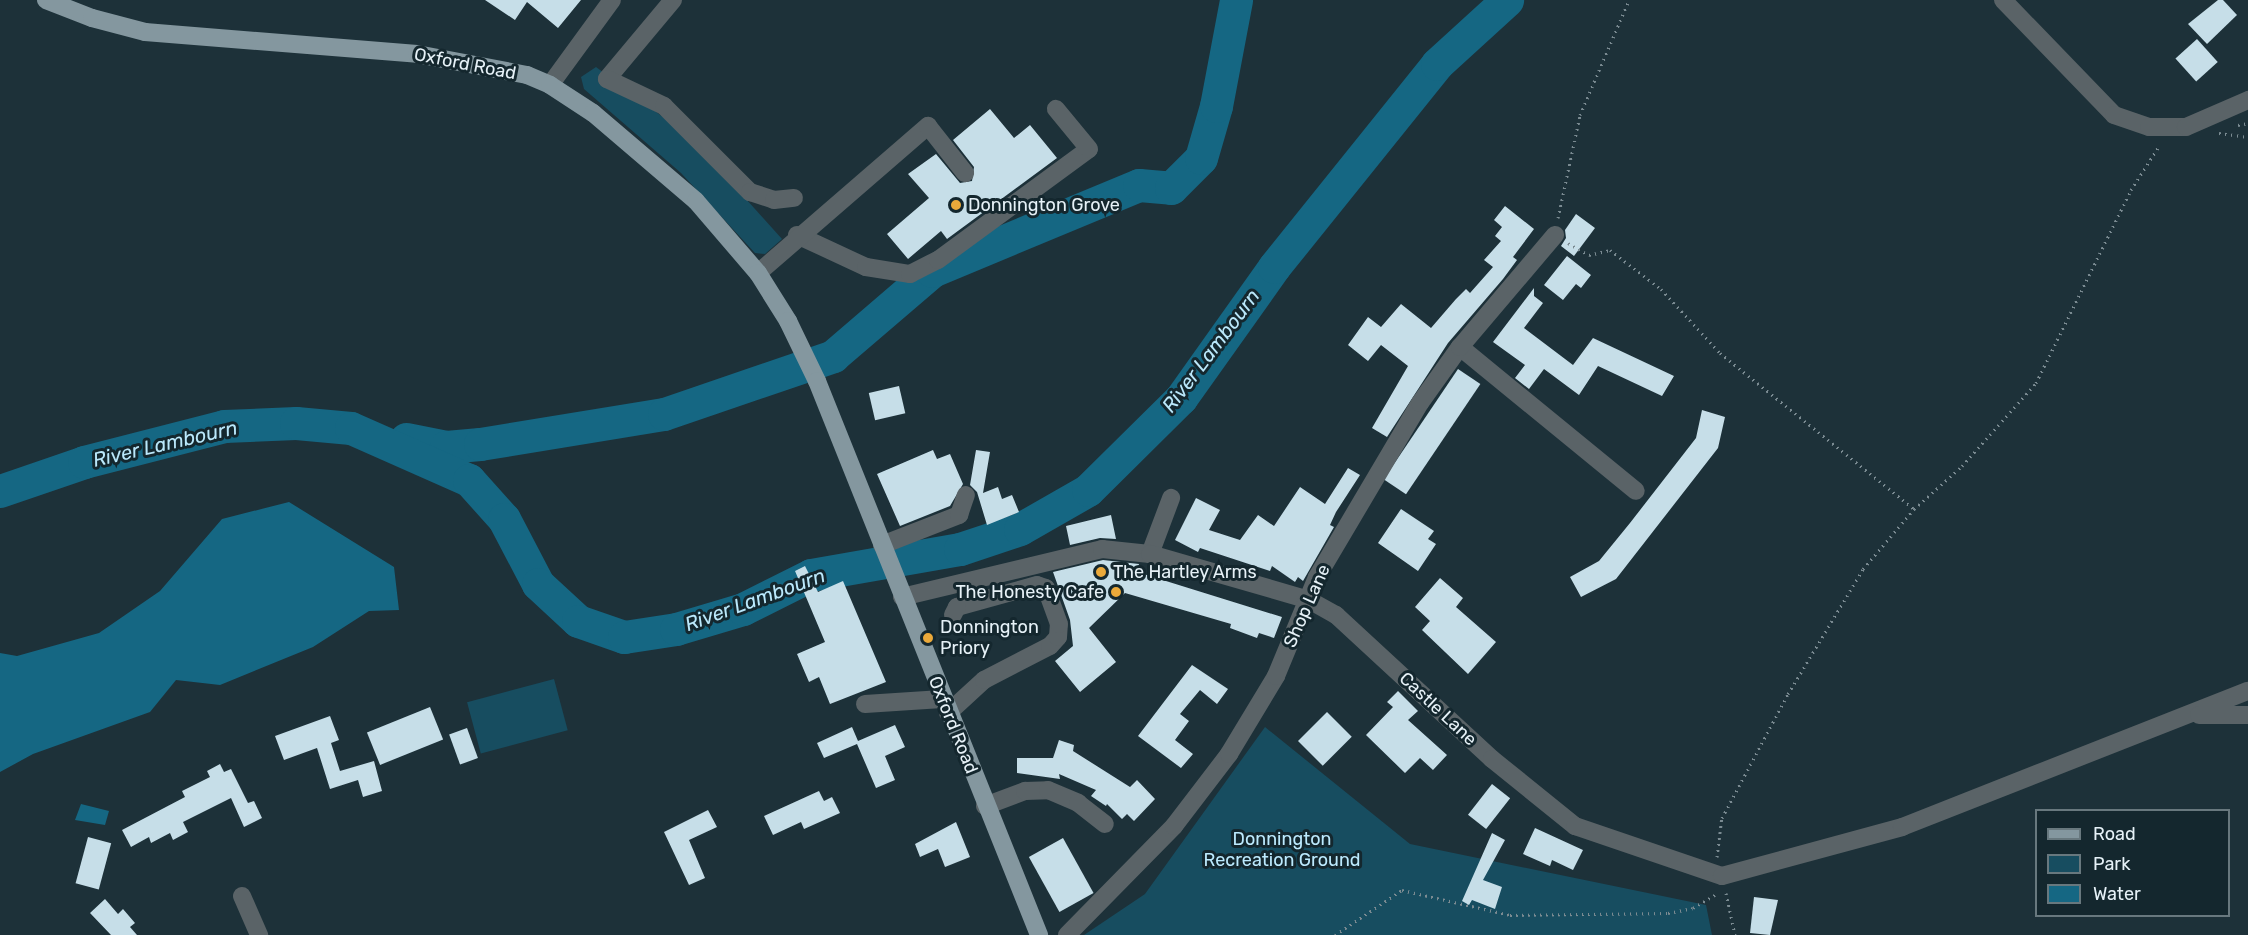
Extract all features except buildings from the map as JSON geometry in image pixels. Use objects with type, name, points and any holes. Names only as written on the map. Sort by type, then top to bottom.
[{"type":"main road","name":"Oxford Road","points":[[46,0],[68,5],[145,32],[417,54],[505,70],[550,85],[620,134],[689,194],[722,226],[758,273],[788,321],[817,381],[945,706],[1039,935]]},
{"type":"street","points":[[550,85],[612,0]]},
{"type":"street","points":[[673,0],[607,79],[664,106],[750,192],[774,200],[794,198]]},
{"type":"street","points":[[2003,0],[2114,115],[2149,127],[2186,127],[2248,100]]},
{"type":"street","points":[[797,235],[866,267],[910,274],[938,260],[1089,149],[1056,109]]},
{"type":"street","points":[[758,273],[797,235],[928,126],[966,173]]},
{"type":"street","name":"Shop Lane","points":[[1066,935],[1174,826],[1229,754],[1263,703],[1317,577],[1402,434],[1460,347],[1555,235]]},
{"type":"street","points":[[1460,347],[1636,491]]},
{"type":"street","points":[[883,549],[958,515],[966,495]]},
{"type":"street","points":[[1150,554],[1171,498]]},
{"type":"street","name":"Castle Lane","points":[[902,597],[1102,549],[1150,554],[1309,600],[1336,615],[1492,759],[1575,826],[1722,876]]},
{"type":"street","points":[[865,704],[945,706],[984,680],[1050,646],[1058,637],[1059,624],[1046,588],[1037,585],[957,607],[953,615]]},
{"type":"street","points":[[1722,876],[1902,827],[2248,691]]},
{"type":"street","points":[[2191,715],[2248,715]]},
{"type":"street","points":[[986,806],[1026,791],[1048,790],[1078,802],[1105,824]]},
{"type":"street","points":[[242,896],[259,935]]},
{"type":"path","points":[[1629,0],[1580,115],[1555,235],[1588,255],[1610,250],[1661,289],[1720,353],[1914,509]]},
{"type":"path","points":[[1722,876],[1717,859],[1722,818],[1788,694],[1863,569],[1914,509],[1962,466],[2036,383],[2131,190],[2156,148],[2186,127]]},
{"type":"path","points":[[2211,132],[2248,137]]},
{"type":"path","points":[[1335,935],[1402,890],[1510,915],[1668,913],[1693,908],[1725,889],[1735,935]]},
{"type":"green space","points":[[596,67],[691,138],[782,239],[765,254],[755,253],[681,173],[584,89],[581,77]]},
{"type":"green space","points":[[554,679],[568,730],[481,753],[467,702]]},
{"type":"green space","name":"Donnington Recreation Ground","points":[[1265,727],[1410,844],[1706,905],[1712,935],[1084,935],[1145,894]]},
{"type":"water","points":[[289,502],[394,567],[399,610],[369,611],[313,647],[220,685],[176,680],[150,712],[33,754],[0,772],[0,653],[17,656],[99,633],[160,591],[222,519]]},
{"type":"water","points":[[81,804],[109,811],[105,825],[75,820]]},
{"type":"waterway","points":[[406,439],[446,447],[480,444],[664,414],[833,356],[932,271],[1139,185],[1171,188],[1201,158],[1216,106],[1236,0]]},
{"type":"waterway","name":"River Lambourn","points":[[0,491],[84,462],[224,426],[296,423],[351,428],[469,480],[504,519],[538,584],[578,621],[624,637],[676,629],[743,609],[811,575],[960,549],[1020,529],[1088,490],[1181,398],[1274,267],[1437,64],[1507,0]]},
{"type":"place","name":"Donnington Grove","points":[[956,205]]},
{"type":"place","name":"The Hartley Arms","points":[[1101,572]]},
{"type":"place","name":"The Honesty Cafe","points":[[1116,592]]},
{"type":"place","name":"Donnington Priory","points":[[928,638]]}]
